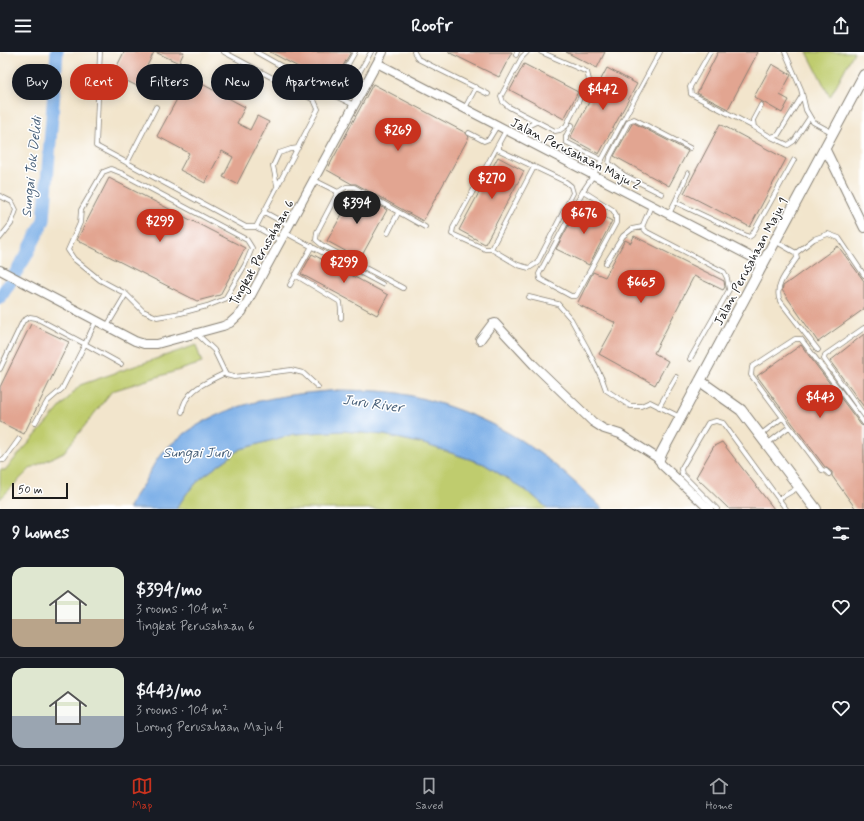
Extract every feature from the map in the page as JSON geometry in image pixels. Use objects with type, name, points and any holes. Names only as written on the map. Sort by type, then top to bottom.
[{"type":"street","name":"Tingkat Perusahaan 6","points":[[0,270],[135,341],[150,345],[167,342],[230,323],[242,312],[282,242],[383,52]]},
{"type":"street","name":"Jalan Perusahaan Maju 2","points":[[377,63],[763,264]]},
{"type":"street","name":"Jalan Perusahaan Maju 1","points":[[659,459],[864,75]]},
{"type":"street","points":[[825,148],[864,228]]},
{"type":"street","points":[[480,340],[492,324],[495,323],[534,365],[593,422],[620,434],[659,459],[661,464],[709,509]]},
{"type":"street","points":[[700,381],[741,410],[816,509]]},
{"type":"lane","points":[[100,52],[96,146],[246,227],[256,227],[282,242]]},
{"type":"lane","points":[[224,52],[314,100],[318,109],[256,227]]},
{"type":"lane","points":[[256,52],[277,64]]},
{"type":"lane","points":[[348,64],[355,52]]},
{"type":"lane","points":[[363,67],[371,52]]},
{"type":"lane","points":[[414,52],[418,59],[488,94]]},
{"type":"lane","points":[[527,52],[522,57],[501,96],[503,102],[508,107],[554,131],[560,130],[566,126],[589,80],[587,72],[541,52]]},
{"type":"lane","points":[[583,191],[613,210],[616,215],[616,224],[576,296],[571,296],[540,279],[539,274],[583,191],[602,160],[660,52]]},
{"type":"lane","points":[[710,52],[690,87],[691,94],[788,145],[794,141],[810,117]]},
{"type":"lane","points":[[785,52],[801,89],[806,110],[810,117],[813,122],[833,133]]},
{"type":"lane","points":[[464,109],[476,87]]},
{"type":"lane","points":[[771,137],[778,135],[802,96]]},
{"type":"lane","points":[[344,100],[355,105]]},
{"type":"lane","points":[[754,127],[753,120],[762,105]]},
{"type":"lane","points":[[127,163],[156,107]]},
{"type":"lane","points":[[662,194],[624,175],[609,163],[610,157],[629,121],[634,119],[690,148]]},
{"type":"lane","points":[[524,139],[530,125],[536,122]]},
{"type":"lane","points":[[572,125],[566,136],[566,142],[602,160]]},
{"type":"lane","points":[[469,133],[484,141],[488,139],[497,126]]},
{"type":"lane","points":[[499,144],[499,150],[566,182],[571,186],[573,193],[537,263],[529,268],[518,265],[491,249],[485,249],[452,234],[453,228],[506,130]]},
{"type":"lane","points":[[278,186],[273,166],[279,153],[298,148]]},
{"type":"lane","points":[[675,202],[749,237],[752,235],[794,160]]},
{"type":"lane","points":[[491,249],[534,167]]},
{"type":"lane","points":[[111,170],[121,173],[247,240],[252,248],[245,265],[225,299],[207,306],[181,313],[157,316],[143,311],[126,294],[100,280],[74,259],[68,250],[80,223],[81,210],[103,172],[111,170]]},
{"type":"lane","points":[[669,215],[688,173]]},
{"type":"lane","points":[[616,187],[624,175]]},
{"type":"lane","points":[[314,180],[338,192]]},
{"type":"lane","points":[[403,288],[322,245],[316,240],[317,232],[338,192],[346,187],[354,187],[425,227]]},
{"type":"lane","points":[[0,196],[12,202],[16,210],[11,224],[0,238]]},
{"type":"lane","points":[[642,227],[652,206]]},
{"type":"lane","points":[[264,212],[312,246],[382,284]]},
{"type":"lane","points":[[388,233],[398,213]]},
{"type":"lane","points":[[606,263],[623,236],[632,229],[642,227]]},
{"type":"lane","points":[[642,227],[647,232],[719,269],[724,272],[727,278],[729,290],[690,359]]},
{"type":"lane","points":[[796,253],[814,239],[828,234],[840,238],[864,275]]},
{"type":"lane","points":[[775,241],[796,253]]},
{"type":"lane","points":[[290,285],[312,246]]},
{"type":"lane","points":[[796,253],[797,258],[779,286],[777,296],[818,350]]},
{"type":"lane","points":[[295,275],[340,302],[342,310],[341,318]]},
{"type":"lane","points":[[106,326],[126,294]]},
{"type":"lane","points":[[529,297],[558,304],[571,319],[590,354],[606,390],[630,406],[641,406],[650,402],[680,418]]},
{"type":"lane","points":[[0,369],[24,321],[30,317],[36,318],[121,364]]},
{"type":"lane","points":[[35,423],[47,402],[62,389],[96,320]]},
{"type":"lane","points":[[864,328],[825,355],[824,359],[864,415]]},
{"type":"lane","points":[[197,333],[214,350],[226,375],[234,377],[291,370],[303,373],[318,387]]},
{"type":"lane","points":[[829,474],[822,470],[751,375],[752,366],[795,339],[801,339],[864,423]]},
{"type":"lane","points":[[182,412],[183,403],[191,392],[225,373]]},
{"type":"lane","points":[[659,407],[676,377]]},
{"type":"lane","points":[[760,435],[782,418]]},
{"type":"lane","points":[[717,509],[682,474],[681,468],[708,423],[716,421],[723,423],[786,509]]},
{"type":"lane","points":[[766,444],[789,427]]},
{"type":"lane","points":[[0,460],[4,460],[19,439]]},
{"type":"lane","points":[[779,499],[799,487]]},
{"type":"green space","points":[[807,52],[854,52],[830,97]]},
{"type":"green space","points":[[196,345],[202,363],[112,391],[64,452],[31,468],[0,499],[0,470],[5,470],[80,385]]},
{"type":"green space","points":[[343,431],[384,435],[424,444],[484,464],[531,494],[548,509],[176,509],[187,493],[201,478],[241,449],[294,434]]},
{"type":"water","name":"Sungai Juru","points":[[343,390],[398,393],[440,404],[482,419],[539,452],[568,476],[603,509],[548,509],[531,494],[484,464],[424,444],[384,435],[343,431],[294,434],[241,449],[201,478],[187,493],[176,509],[128,509],[162,453],[184,434],[204,421],[226,411],[271,398],[295,394]]},
{"type":"building","points":[[124,52],[154,52],[148,64],[136,64],[136,86],[128,82],[128,64],[118,64]]},
{"type":"building","points":[[155,52],[184,52],[179,63]]},
{"type":"building","points":[[270,52],[351,52],[344,64],[293,64]]},
{"type":"building","points":[[448,52],[512,52],[499,77]]},
{"type":"building","points":[[566,52],[605,52],[597,68]]},
{"type":"building","points":[[718,52],[758,52],[728,109],[697,93]]},
{"type":"building","points":[[524,64],[578,92],[564,119],[510,90]]},
{"type":"building","points":[[772,64],[791,75],[780,95],[789,100],[782,113],[754,97]]},
{"type":"building","points":[[607,68],[637,84],[599,154],[570,138]]},
{"type":"building","points":[[203,84],[211,89],[211,100],[232,100],[245,107],[237,123],[250,130],[257,116],[269,122],[237,184],[223,177],[233,157],[222,151],[205,183],[180,170],[189,153],[157,136],[177,100],[203,100]]},
{"type":"building","points":[[373,84],[466,133],[469,137],[423,221],[356,184],[352,184],[327,170]]},
{"type":"building","points":[[634,123],[688,151],[669,186],[614,156]]},
{"type":"building","points":[[720,124],[786,159],[750,227],[684,193]]},
{"type":"building","points":[[498,157],[524,171],[485,244],[459,230]]},
{"type":"building","points":[[109,178],[245,248],[220,295],[197,301],[77,240]]},
{"type":"building","points":[[355,191],[387,210],[360,259],[327,241]]},
{"type":"building","points":[[580,204],[612,221],[589,265],[556,249]]},
{"type":"building","points":[[634,236],[724,281],[725,287],[723,290],[694,276],[654,353],[668,361],[655,385],[599,354],[616,323],[577,304],[593,272],[605,277],[625,240],[631,243]]},
{"type":"building","points":[[838,246],[864,281],[864,309],[818,342],[782,290],[783,286]]},
{"type":"building","points":[[312,254],[388,295],[377,315],[301,274]]},
{"type":"building","points":[[31,324],[69,342],[24,434],[0,422],[0,387]]},
{"type":"building","points":[[864,334],[864,407],[830,361]]},
{"type":"building","points":[[801,345],[861,425],[864,426],[864,509],[856,509],[832,476],[832,472],[825,467],[757,376]]},
{"type":"building","points":[[722,442],[774,509],[729,509],[696,477],[714,446]]},
{"type":"waterway","name":"Sungai Tok Delidi","points":[[0,298],[26,256],[44,220],[57,52]]},
{"type":"water label","name":"Juru River","points":[[373,403]]}]
